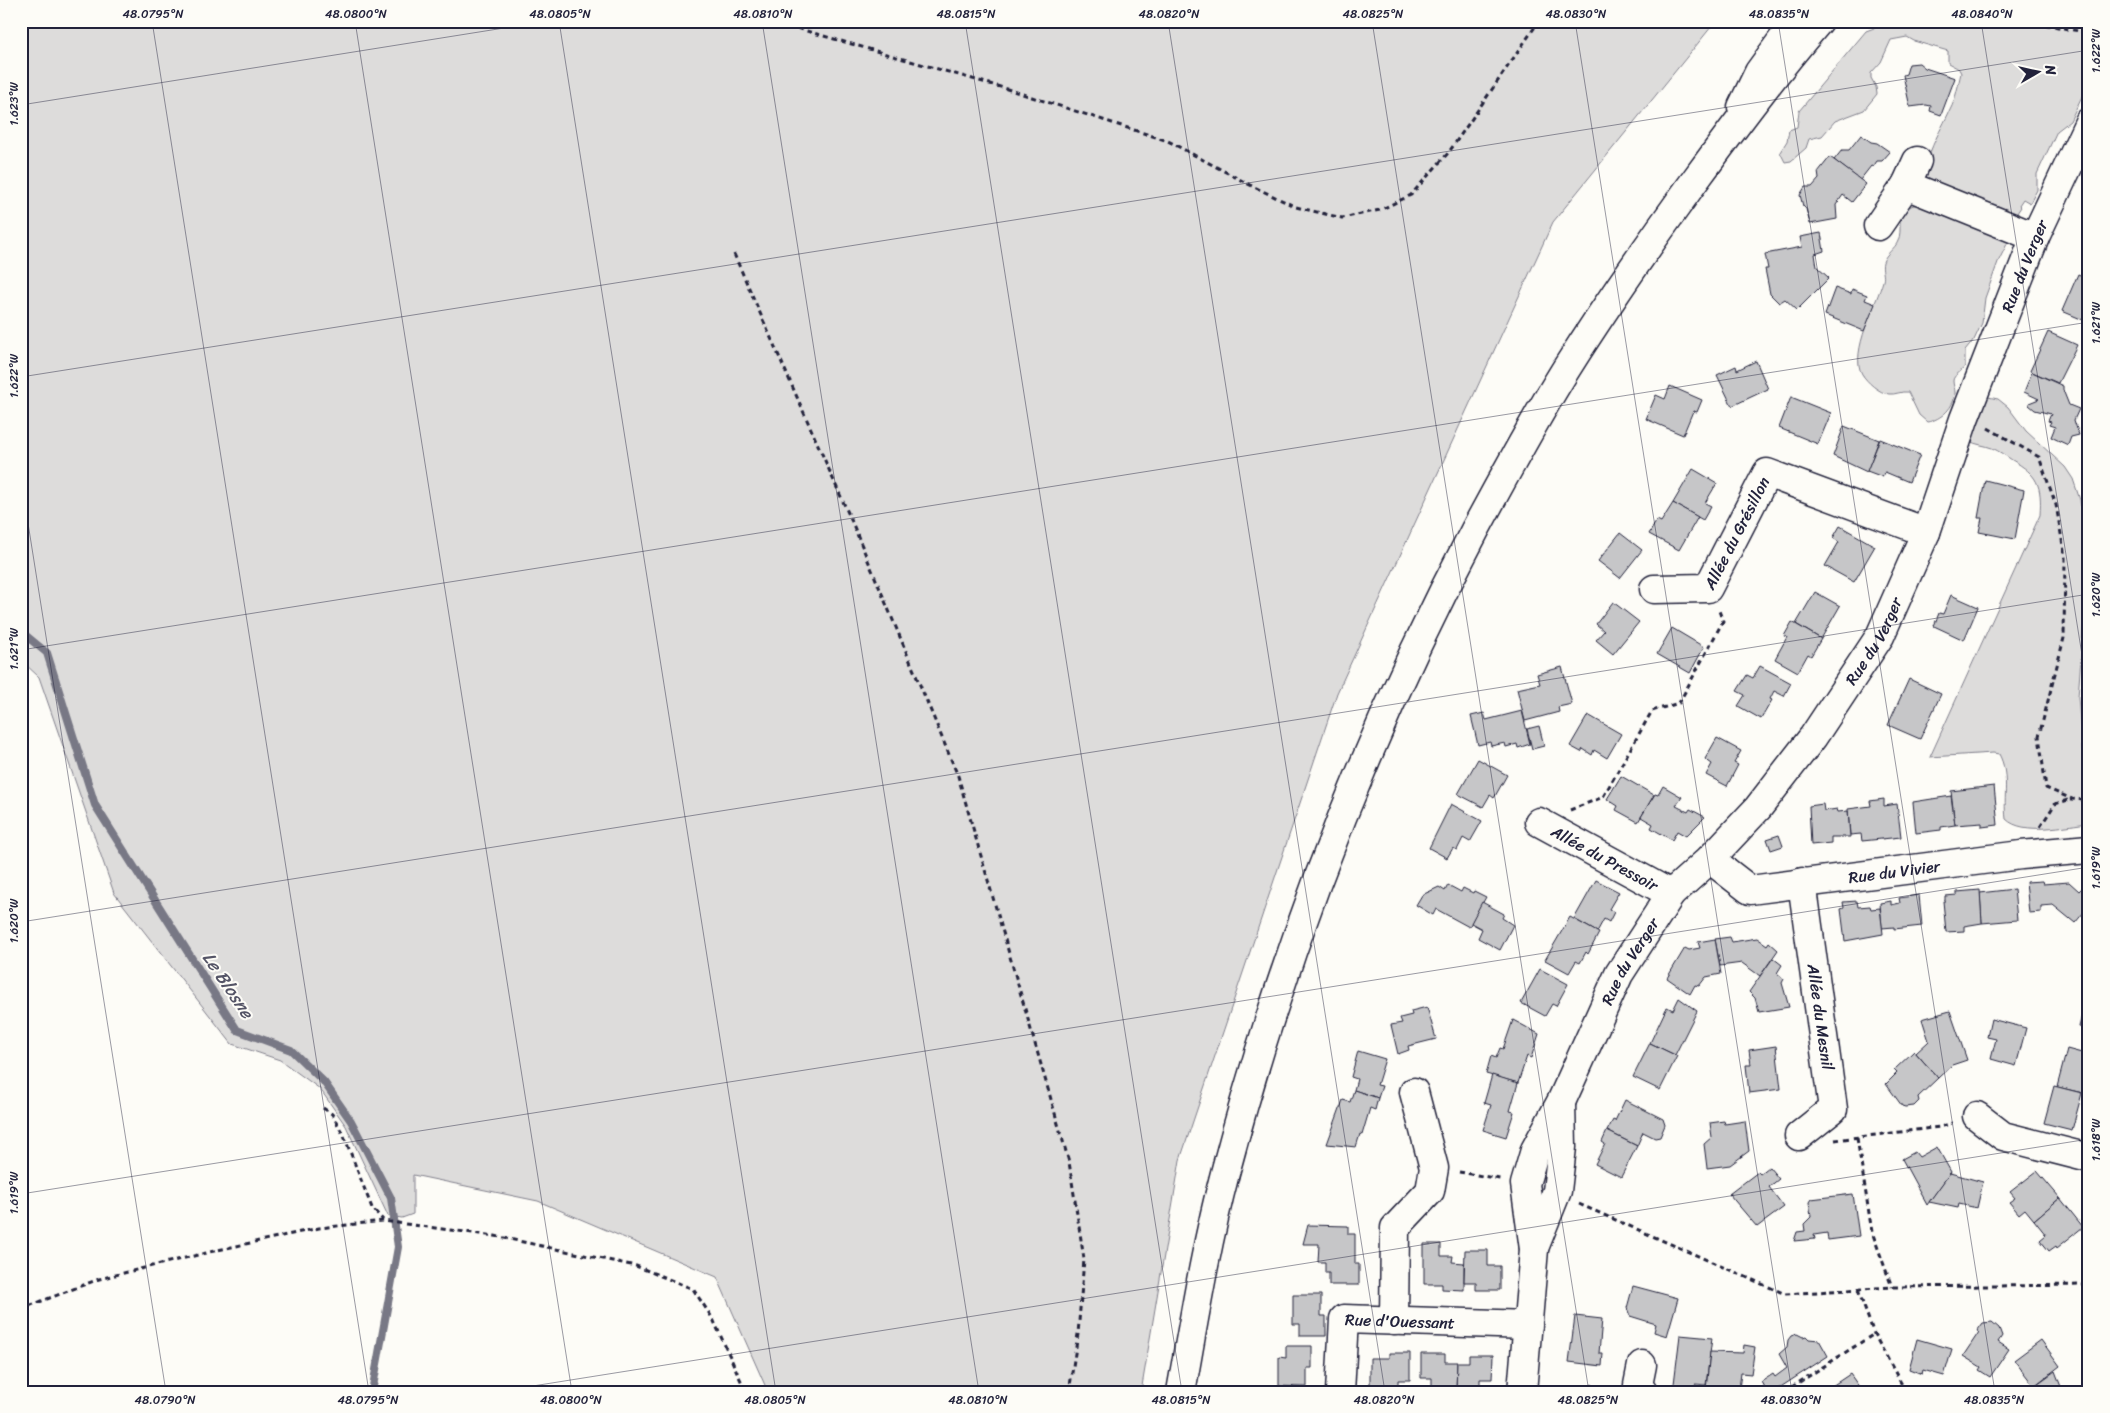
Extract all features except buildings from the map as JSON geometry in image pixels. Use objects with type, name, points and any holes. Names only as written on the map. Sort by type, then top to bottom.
[{"type":"street","points":[[1729,134],[1759,72],[1796,21]]},
{"type":"street","points":[[1180,1392],[1203,1265],[1224,1176],[1258,1055],[1302,919],[1339,822],[1382,720],[1441,595],[1510,465],[1565,371],[1642,254],[1729,134],[1819,21]]},
{"type":"street","name":"Rue du Verger","points":[[1522,1392],[1534,1249],[1525,1184],[1534,1150],[1561,1102],[1619,974],[1671,894],[1710,859],[1758,808],[1824,721],[1880,636],[1926,532],[1964,419],[2035,237],[2089,122]]},
{"type":"street","points":[[1878,226],[1912,173],[2035,237]]},
{"type":"street","name":"Allée du Grésillon","points":[[1654,589],[1708,588],[1767,473],[1926,532]]},
{"type":"street","name":"Allée du Pressoir","points":[[1539,822],[1671,894]]},
{"type":"street","name":"Rue du Vivier","points":[[1710,859],[1750,890],[2021,855],[2089,849]]},
{"type":"street","name":"Allée du Mesnil","points":[[1799,1136],[1833,1110],[1802,882]]},
{"type":"street","points":[[1394,1321],[1395,1228],[1430,1191],[1434,1168],[1414,1092]]},
{"type":"street","name":"Rue du Verger","points":[[1534,1249],[1557,1191],[1562,1147],[1561,1102]]},
{"type":"street","points":[[1977,1116],[2003,1136],[2089,1158]]},
{"type":"street","name":"Rue d'Ouessant","points":[[1340,1392],[1344,1319],[1528,1325]]},
{"type":"street","points":[[1642,1365],[1638,1385],[1643,1392]]},
{"type":"path","points":[[741,21],[756,27],[772,21],[1007,89],[1168,142],[1296,207],[1342,218],[1380,210],[1411,195],[1449,152],[1539,21]]},
{"type":"path","points":[[2028,21],[2089,33]]},
{"type":"path","points":[[734,254],[852,522],[958,776],[1069,1162],[1084,1259],[1078,1334],[1069,1392]]},
{"type":"path","points":[[1964,419],[1989,428],[2039,457],[2056,505],[2065,557],[2064,638],[2038,736],[2046,788],[2072,799],[2089,800]]},
{"type":"path","points":[[1539,822],[1603,797],[1652,711],[1679,703],[1724,621],[1708,588]]},
{"type":"path","points":[[2021,855],[2055,804],[2072,799]]},
{"type":"path","points":[[323,1108],[332,1114],[344,1136],[372,1208],[384,1221]]},
{"type":"path","points":[[1799,1136],[1839,1141],[1940,1128],[1977,1116]]},
{"type":"path","points":[[1858,1138],[1872,1232],[1892,1287]]},
{"type":"path","points":[[1434,1168],[1525,1184]]},
{"type":"path","points":[[1557,1191],[1570,1200],[1786,1294],[1892,1287],[2087,1284],[2089,1270]]},
{"type":"path","points":[[21,1309],[99,1279],[209,1252],[319,1228],[384,1221],[495,1236],[636,1266],[694,1289],[713,1319],[746,1392]]},
{"type":"path","points":[[1858,1290],[1874,1334],[1906,1392]]},
{"type":"path","points":[[1784,1392],[1874,1334]]},
{"type":"shaded area","points":[[21,21],[1716,21],[1553,222],[1337,693],[1180,1160],[1141,1392],[768,1392],[717,1277],[538,1201],[413,1175],[413,1214],[402,1218],[388,1216],[346,1126],[320,1089],[280,1060],[232,1044],[114,893],[39,677],[24,663],[21,664]]},
{"type":"shaded area","points":[[1875,21],[2089,21],[2089,82],[2070,121],[2057,131],[2037,174],[2037,190],[2030,203],[2023,199],[2019,205],[2021,207],[2013,219],[1927,183],[1926,174],[1929,155],[1954,101],[1961,73],[1959,69],[1948,63],[1948,51],[1914,41],[1907,37],[1891,40],[1881,62],[1871,73],[1877,94],[1864,110],[1835,121],[1822,136],[1809,139],[1806,148],[1791,161],[1785,162],[1780,152],[1787,141],[1789,130],[1797,127],[1799,111],[1866,31],[1874,28]]},
{"type":"shaded area","points":[[1920,203],[2007,238],[2008,242],[1998,262],[1985,298],[1982,323],[1974,340],[1965,351],[1965,366],[1953,379],[1955,392],[1953,403],[1942,416],[1927,422],[1919,415],[1908,392],[1891,394],[1881,392],[1864,377],[1859,365],[1861,341],[1883,281],[1883,262],[1898,241],[1900,221],[1905,208]]},
{"type":"shaded area","points":[[1988,397],[1998,399],[2008,407],[2026,431],[2065,467],[2073,479],[2080,500],[2086,549],[2086,594],[2078,697],[2083,758],[2089,767],[2089,823],[2046,828],[2023,827],[2014,824],[2006,819],[2005,778],[1999,754],[1930,757],[2040,515],[2039,488],[2033,476],[2021,465],[1992,448],[1969,441],[1981,399]]},
{"type":"waterway","name":"Le Blosne","points":[[21,635],[24,634],[47,653],[95,805],[237,1030],[291,1050],[324,1082],[351,1121],[391,1198],[398,1247],[372,1392]]}]
